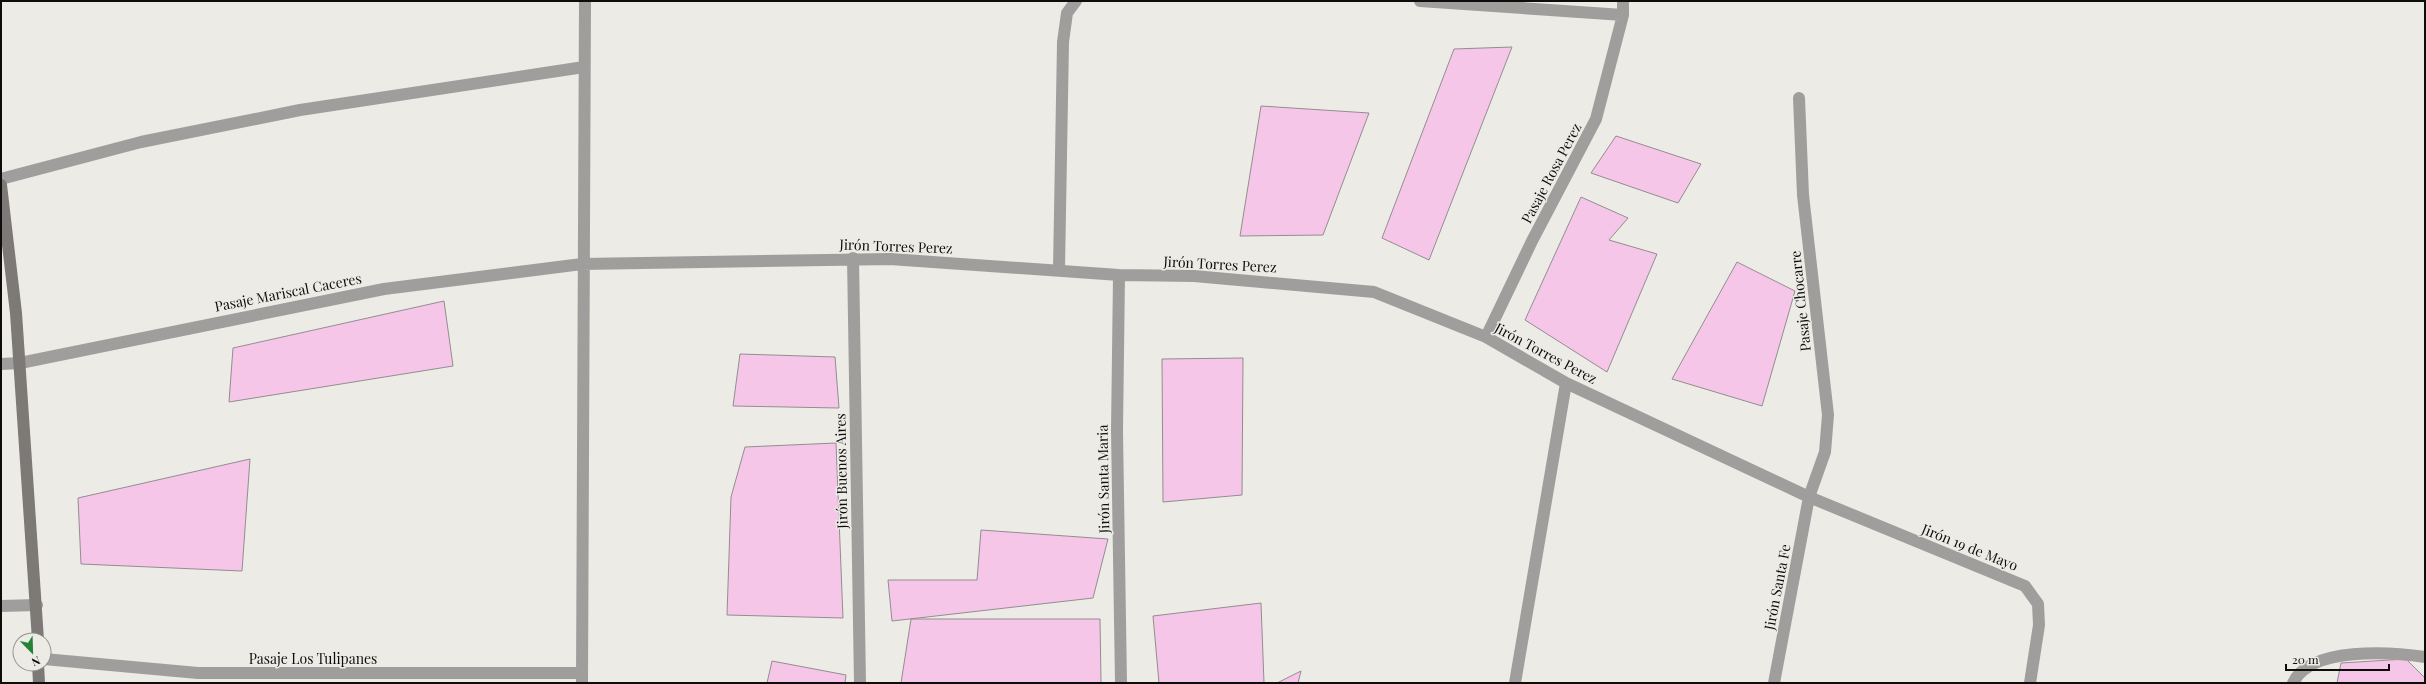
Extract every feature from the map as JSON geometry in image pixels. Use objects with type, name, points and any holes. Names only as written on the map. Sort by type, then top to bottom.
[{"type":"street","points":[[582,678],[582,264],[585,1]]},
{"type":"street","points":[[1059,269],[1063,42],[1067,13],[1076,1]]},
{"type":"street","points":[[1420,1],[1623,15]]},
{"type":"street","name":"Pasaje Rosa Perez","points":[[1486,337],[1532,241],[1596,119],[1623,15],[1623,1]]},
{"type":"street","points":[[1,179],[141,142],[300,110],[584,67]]},
{"type":"street","name":"Pasaje Chocarre","points":[[1799,98],[1803,195],[1828,415],[1824,452],[1809,498]]},
{"type":"street","points":[[1,185],[20,363],[38,632]]},
{"type":"street","name":"Jirón Torres Perez","points":[[582,264],[853,258],[1059,269],[1119,274],[1194,276],[1374,292],[1486,337],[1566,383],[1809,498]]},
{"type":"street","name":"Jirón Buenos Aires","points":[[853,258],[860,683]]},
{"type":"street","name":"Pasaje Mariscal Caceres","points":[[1,364],[20,363],[384,288],[582,264]]},
{"type":"street","name":"Jirón Santa Maria","points":[[1119,274],[1117,431],[1121,683]]},
{"type":"street","points":[[1515,683],[1566,383]]},
{"type":"street","name":"Jirón Santa Fe","points":[[1774,683],[1809,498]]},
{"type":"street","name":"Jirón 19 de Mayo","points":[[1809,498],[2025,586],[2038,604],[2039,626],[2030,683]]},
{"type":"street","points":[[1,606],[37,605]]},
{"type":"street","points":[[2294,683],[2296,676],[2317,663],[2347,653],[2425,657]]},
{"type":"street","name":"Pasaje Los Tulipanes","points":[[52,660],[198,673],[582,678]]},
{"type":"street","points":[[38,672],[39,683]]},
{"type":"building","points":[[1512,47],[1429,260],[1382,238],[1454,49]]},
{"type":"building","points":[[1261,106],[1369,113],[1323,235],[1240,236]]},
{"type":"building","points":[[1616,136],[1701,164],[1678,203],[1591,173]]},
{"type":"building","points":[[1581,197],[1628,218],[1609,240],[1657,254],[1607,372],[1525,320]]},
{"type":"building","points":[[1737,262],[1795,291],[1762,406],[1672,379]]},
{"type":"building","points":[[444,301],[453,366],[229,402],[233,348]]},
{"type":"building","points":[[740,354],[835,357],[839,408],[733,406]]},
{"type":"building","points":[[1243,358],[1242,495],[1163,502],[1162,359]]},
{"type":"building","points":[[836,443],[843,618],[727,615],[731,497],[745,447]]},
{"type":"building","points":[[250,459],[242,571],[81,564],[78,498]]},
{"type":"building","points":[[981,530],[1108,539],[1093,598],[892,621],[888,580],[977,580]]},
{"type":"building","points":[[1261,603],[1264,683],[1159,683],[1153,616]]},
{"type":"building","points":[[911,619],[1100,619],[1101,683],[901,683]]},
{"type":"building","points":[[2406,659],[2425,678],[2425,683],[2337,683],[2341,663]]},
{"type":"building","points":[[772,661],[846,675],[845,683],[767,683]]},
{"type":"building","points":[[1301,671],[1298,683],[1277,683]]}]
